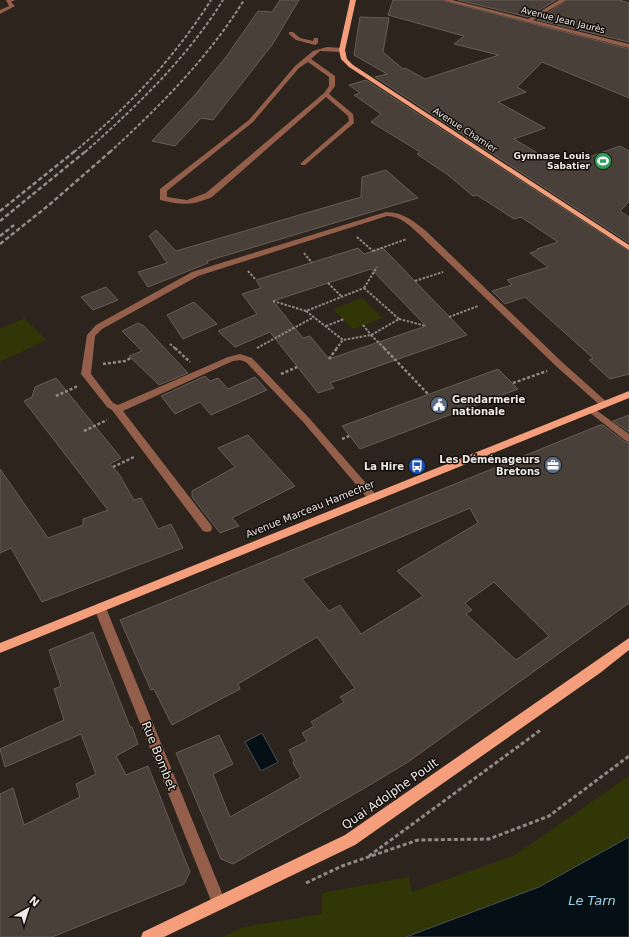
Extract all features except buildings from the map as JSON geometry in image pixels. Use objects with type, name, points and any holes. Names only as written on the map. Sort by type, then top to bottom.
[{"type":"main road","points":[[342,50],[353,0]]},
{"type":"main road","name":"Avenue Chamier","points":[[342,50],[344,59],[351,66],[629,248]]},
{"type":"main road","name":"Avenue Marceau Hamecher","points":[[0,648],[629,394]]},
{"type":"main road","name":"Quai Adolphe Poult","points":[[148,937],[350,840],[596,669],[629,643]]},
{"type":"street","name":"Avenue Jean Jaurès","points":[[446,0],[629,46]]},
{"type":"street","points":[[528,21],[562,0]]},
{"type":"street","points":[[0,5],[10,1],[12,6],[0,12]]},
{"type":"street","points":[[291,33],[298,39],[342,50]]},
{"type":"street","points":[[308,59],[332,76],[332,86],[326,94],[209,196],[197,202],[183,204],[163,198],[163,191],[170,184],[251,120],[296,67],[308,59],[317,43]]},
{"type":"street","points":[[303,164],[352,122],[351,115],[326,94]]},
{"type":"street","points":[[207,528],[117,411],[110,405],[86,374],[91,335],[94,331],[195,274],[382,214],[391,214],[406,219],[423,233],[575,379],[604,404]]},
{"type":"street","points":[[117,411],[201,372],[240,357],[249,360],[307,421],[373,497]]},
{"type":"street","points":[[592,410],[629,439]]},
{"type":"street","name":"Rue Bombet","points":[[100,608],[219,904]]},
{"type":"path","points":[[345,226],[373,251],[423,233]]},
{"type":"path","points":[[306,311],[364,288],[377,267]]},
{"type":"path","points":[[415,281],[458,267]]},
{"type":"path","points":[[328,283],[342,297]]},
{"type":"path","points":[[364,288],[399,319],[426,326]]},
{"type":"path","points":[[273,301],[306,311],[344,340]]},
{"type":"path","points":[[449,317],[494,301]]},
{"type":"path","points":[[240,357],[314,317]]},
{"type":"path","points":[[325,326],[344,319]]},
{"type":"path","points":[[329,359],[344,340],[370,335],[399,319]]},
{"type":"path","points":[[363,325],[370,335],[428,394]]},
{"type":"path","points":[[170,344],[201,372]]},
{"type":"path","points":[[87,366],[125,361],[131,358]]},
{"type":"path","points":[[513,383],[554,369],[565,379],[575,379]]},
{"type":"path","points":[[56,396],[91,380]]},
{"type":"path","points":[[84,431],[117,411]]},
{"type":"path","points":[[113,467],[146,450]]},
{"type":"path","points":[[546,726],[367,858],[418,840],[489,839],[549,816],[629,756]]},
{"type":"green space","points":[[362,298],[382,318],[353,329],[333,309]]},
{"type":"green space","points":[[24,318],[46,340],[0,362],[0,329]]},
{"type":"green space","points":[[629,776],[629,837],[539,887],[406,937],[222,937],[244,927],[322,914],[322,893],[409,877],[412,892],[515,855]]},
{"type":"water","points":[[262,733],[278,762],[261,771],[245,742]]},
{"type":"water","name":"Le Tarn","points":[[629,837],[629,937],[406,937],[539,887]]},
{"type":"railway","points":[[74,152],[113,118],[148,82],[181,43],[211,0]]},
{"type":"railway","points":[[85,152],[160,81],[193,42],[223,0]]},
{"type":"railway","points":[[110,152],[165,99],[199,61],[230,21],[244,0]]},
{"type":"railway","points":[[0,211],[75,151]]},
{"type":"railway","points":[[0,221],[86,151]]},
{"type":"railway","points":[[0,244],[49,205],[111,151]]},
{"type":"railway","points":[[0,236],[14,225]]},
{"type":"place","name":"Gymnase Louis Sabatier","points":[[603,161]]},
{"type":"place","name":"Gendarmerie nationale","points":[[439,405]]},
{"type":"place","name":"Les Déménageurs Bretons","points":[[553,465]]},
{"type":"place","name":"La Hire","points":[[417,466]]}]
